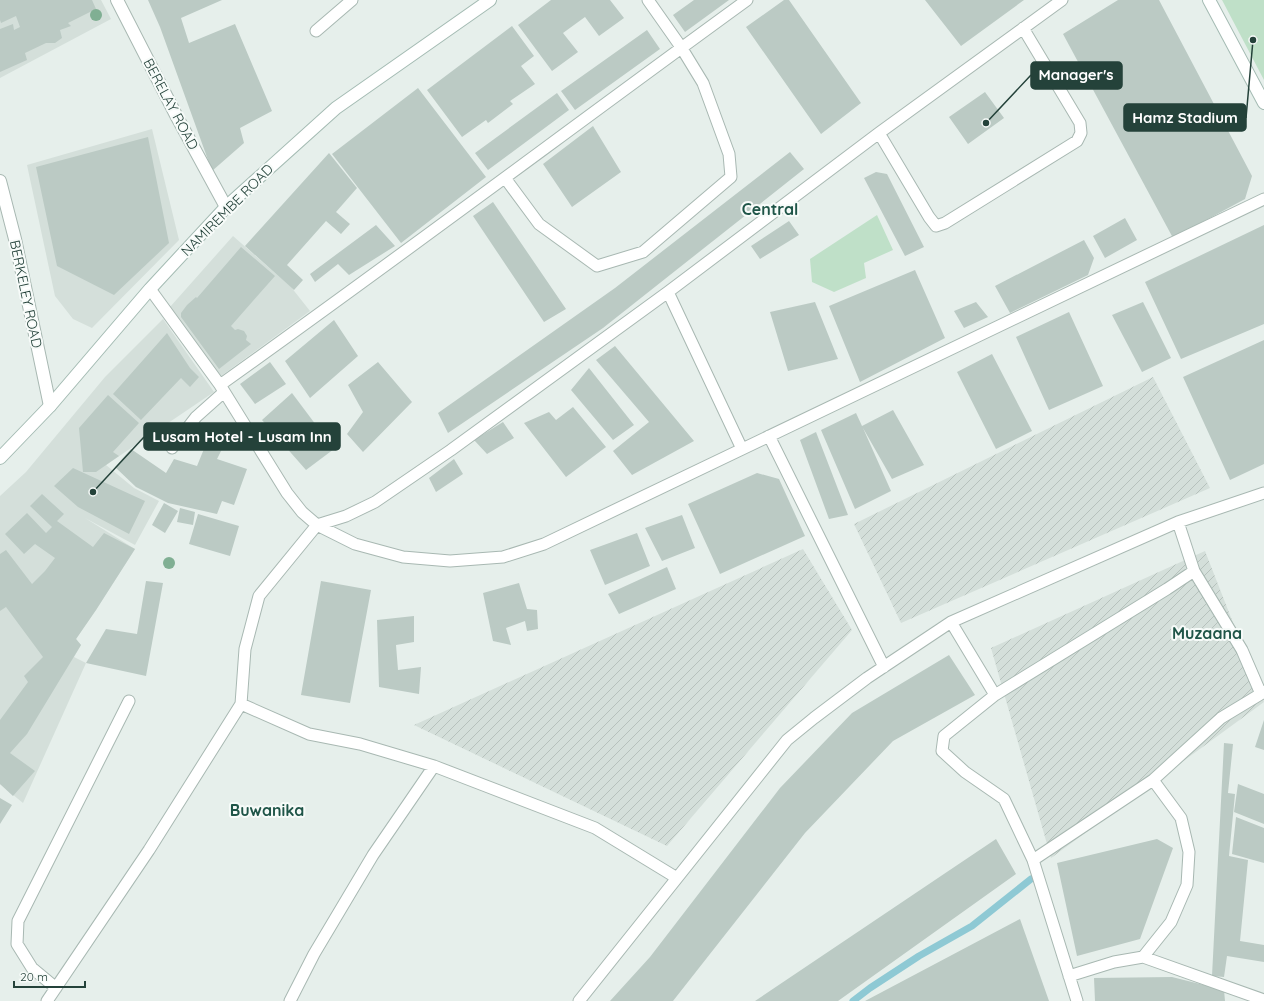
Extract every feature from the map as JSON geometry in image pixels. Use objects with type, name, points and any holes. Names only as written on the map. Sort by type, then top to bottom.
[{"type":"main road","name":"BERELAY ROAD","points":[[117,0],[177,117],[226,207]]},
{"type":"main road","name":"NAMIREMBE ROAD","points":[[0,458],[50,406],[150,289],[226,207],[336,108],[490,0]]},
{"type":"main road","points":[[1209,0],[1264,103]]},
{"type":"main road","name":"BERKELEY ROAD","points":[[0,181],[15,239],[50,406]]},
{"type":"lane","points":[[316,31],[352,0]]},
{"type":"lane","points":[[504,178],[539,224],[597,266],[643,252],[731,177],[729,154],[703,83],[681,47],[648,0]]},
{"type":"lane","points":[[172,448],[196,417],[222,388],[681,47],[747,0]]},
{"type":"lane","points":[[47,1001],[150,850],[241,704],[245,649],[259,596],[317,525],[346,516],[375,502],[451,450],[668,292],[878,133],[1062,0]]},
{"type":"lane","points":[[878,133],[936,226],[945,223],[1077,141],[1081,133],[1080,123],[1023,28]]},
{"type":"lane","points":[[150,289],[222,388],[287,493],[302,512],[317,525],[355,544],[403,557],[450,561],[503,557],[544,544],[1264,199]]},
{"type":"lane","points":[[668,292],[742,449]]},
{"type":"lane","points":[[769,436],[884,667]]},
{"type":"lane","points":[[579,1001],[787,740],[826,709],[884,667],[951,622],[1178,522],[1264,492]]},
{"type":"lane","points":[[1033,860],[1153,780],[1222,718],[1263,693],[1242,650],[1194,571],[1178,522]]},
{"type":"lane","points":[[1077,1001],[1033,860],[1004,799],[965,772],[942,751],[944,736],[996,695],[1194,571]]},
{"type":"lane","points":[[951,622],[996,695]]},
{"type":"lane","points":[[56,988],[32,968],[17,944],[18,921],[129,701]]},
{"type":"lane","points":[[241,704],[309,734],[360,744],[434,766],[595,828],[677,878]]},
{"type":"lane","points":[[290,1001],[314,954],[373,855],[434,766]]},
{"type":"lane","points":[[1143,958],[1171,922],[1187,885],[1189,852],[1181,818],[1153,780]]},
{"type":"lane","points":[[1069,976],[1114,962],[1143,958],[1264,1000]]},
{"type":"shaded area","points":[[0,0],[101,0],[111,19],[0,78]]},
{"type":"shaded area","points":[[152,129],[179,240],[92,328],[73,319],[55,296],[27,165]]},
{"type":"shaded area","points":[[233,236],[291,287],[310,311],[221,376],[170,307]]},
{"type":"shaded area","points":[[163,319],[214,392],[106,465],[134,488],[159,501],[135,545],[85,518],[135,549],[76,639],[81,645],[74,657],[86,663],[23,803],[0,784],[0,496],[26,472],[105,377]]},
{"type":"shaded area","points":[[1153,377],[1210,488],[901,623],[854,524]]},
{"type":"shaded area","points":[[803,549],[852,630],[667,846],[414,725]]},
{"type":"shaded area","points":[[1205,551],[1264,702],[1051,858],[991,648]]},
{"type":"green space","points":[[1222,0],[1264,0],[1264,80]]},
{"type":"green space","points":[[877,215],[893,250],[864,263],[866,278],[834,292],[812,282],[810,259]]},
{"type":"building","points":[[0,0],[92,0],[96,9],[68,23],[71,26],[60,30],[62,38],[55,43],[46,43],[25,53],[27,60],[0,72],[0,29],[13,24],[14,30],[20,27],[16,16],[1,23]]},
{"type":"building","points":[[148,0],[222,0],[181,18],[189,43],[235,24],[272,111],[240,128],[244,143],[212,171],[160,27]]},
{"type":"building","points":[[551,0],[610,0],[624,18],[599,36],[585,17],[563,33],[578,52],[552,71],[518,25]]},
{"type":"building","points":[[694,0],[729,0],[685,32],[673,15]]},
{"type":"building","points":[[784,0],[789,0],[861,103],[821,134],[746,27]]},
{"type":"building","points":[[925,0],[1024,0],[961,46]]},
{"type":"building","points":[[1118,0],[1159,0],[1252,176],[1245,199],[1173,238],[1063,34]]},
{"type":"building","points":[[512,26],[534,56],[521,66],[535,84],[510,101],[513,104],[488,123],[486,120],[462,137],[427,90]]},
{"type":"building","points":[[647,30],[660,49],[575,110],[561,91]]},
{"type":"building","points":[[418,88],[486,177],[401,243],[332,154]]},
{"type":"building","points":[[985,92],[1004,118],[968,144],[949,117]]},
{"type":"building","points":[[557,93],[569,110],[488,170],[475,153]]},
{"type":"building","points":[[593,126],[621,172],[572,207],[543,164]]},
{"type":"building","points":[[148,137],[169,243],[114,295],[57,266],[36,167]]},
{"type":"building","points":[[790,152],[804,169],[603,328],[448,433],[438,413],[615,288]]},
{"type":"building","points":[[329,153],[357,188],[336,212],[350,224],[341,234],[326,221],[287,265],[303,280],[294,290],[245,246]]},
{"type":"building","points":[[876,172],[887,174],[924,247],[905,256],[864,178]]},
{"type":"building","points":[[493,202],[566,309],[544,322],[473,216]]},
{"type":"building","points":[[1125,218],[1137,240],[1105,258],[1093,236]]},
{"type":"building","points":[[789,221],[799,235],[760,259],[751,246]]},
{"type":"building","points":[[376,225],[395,246],[349,275],[338,264],[315,282],[310,274]]},
{"type":"building","points":[[1264,225],[1264,324],[1181,359],[1145,282]]},
{"type":"building","points":[[1084,240],[1094,258],[1088,275],[1010,313],[995,286]]},
{"type":"building","points":[[241,247],[275,276],[231,326],[235,330],[238,329],[244,331],[247,336],[246,340],[251,344],[219,369],[181,317],[181,313],[187,305],[196,297],[197,298]]},
{"type":"building","points":[[915,270],[945,338],[860,382],[829,306]]},
{"type":"building","points":[[815,302],[838,359],[788,371],[770,312]]},
{"type":"building","points":[[976,302],[988,317],[964,328],[954,311]]},
{"type":"building","points":[[1143,302],[1171,358],[1142,372],[1112,315]]},
{"type":"building","points":[[1069,312],[1103,386],[1049,410],[1016,337]]},
{"type":"building","points":[[334,320],[358,356],[310,398],[285,361]]},
{"type":"building","points":[[167,333],[190,368],[199,377],[190,387],[181,378],[141,420],[113,394]]},
{"type":"building","points":[[1264,340],[1264,464],[1230,480],[1183,377]]},
{"type":"building","points":[[615,346],[694,441],[632,475],[613,451],[649,422],[596,360]]},
{"type":"building","points":[[992,354],[1032,431],[996,449],[957,372]]},
{"type":"building","points":[[270,362],[286,384],[255,404],[240,384]]},
{"type":"building","points":[[378,362],[412,402],[363,452],[347,434],[363,412],[348,385]]},
{"type":"building","points":[[589,368],[634,425],[613,440],[571,390]]},
{"type":"building","points":[[292,393],[334,449],[306,470],[262,420]]},
{"type":"building","points":[[108,395],[139,423],[113,452],[119,456],[96,472],[83,472],[79,428]]},
{"type":"building","points":[[573,407],[606,447],[566,477],[524,423],[549,412],[556,420]]},
{"type":"building","points":[[893,410],[924,465],[892,479],[863,428],[891,491],[855,509],[821,430],[856,413],[862,426]]},
{"type":"building","points":[[503,422],[514,438],[487,454],[474,440]]},
{"type":"building","points":[[816,432],[848,515],[829,519],[800,440]]},
{"type":"building","points":[[206,444],[222,449],[217,459],[247,469],[234,505],[222,501],[217,514],[168,503],[136,487],[115,467],[131,449],[166,473],[174,459],[197,466]]},
{"type":"building","points":[[454,459],[463,474],[436,492],[429,478]]},
{"type":"building","points":[[73,468],[145,501],[129,534],[78,507],[54,486]]},
{"type":"building","points":[[757,473],[779,479],[805,536],[720,574],[688,504]]},
{"type":"building","points":[[42,494],[64,514],[57,521],[93,547],[104,533],[135,549],[76,639],[81,645],[27,734],[10,753],[35,771],[13,796],[0,784],[0,720],[28,682],[24,676],[43,657],[6,607],[0,611],[0,554],[6,550],[32,584],[55,558],[35,544],[24,554],[5,534],[27,513],[46,533],[52,527],[30,506]]},
{"type":"building","points":[[164,503],[178,511],[165,533],[152,525]]},
{"type":"building","points":[[180,508],[195,512],[193,525],[177,522]]},
{"type":"building","points":[[198,514],[239,526],[230,556],[189,544]]},
{"type":"building","points":[[682,515],[695,548],[662,561],[645,528]]},
{"type":"building","points":[[637,533],[650,566],[605,585],[590,550]]},
{"type":"building","points":[[667,567],[676,589],[619,614],[608,594]]},
{"type":"building","points":[[146,581],[163,583],[146,676],[86,663],[106,629],[137,634]]},
{"type":"building","points":[[321,581],[371,590],[350,703],[301,695]]},
{"type":"building","points":[[519,583],[527,609],[537,610],[538,629],[527,631],[525,621],[506,628],[511,645],[493,641],[483,593]]},
{"type":"building","points":[[414,616],[414,642],[396,645],[398,670],[421,667],[419,694],[379,687],[377,620]]},
{"type":"building","points":[[949,655],[975,695],[893,741],[805,833],[673,1001],[610,1001],[650,957],[780,788],[852,713]]},
{"type":"building","points":[[1264,720],[1264,750],[1255,747]]},
{"type":"building","points":[[1224,743],[1233,744],[1228,793],[1235,794],[1229,856],[1248,860],[1240,941],[1264,945],[1264,962],[1227,956],[1224,977],[1212,976]]},
{"type":"building","points":[[1238,784],[1264,794],[1264,824],[1234,812]]},
{"type":"building","points":[[0,798],[12,805],[0,824]]},
{"type":"building","points":[[1236,817],[1264,828],[1264,863],[1232,854]]},
{"type":"building","points":[[996,839],[1016,874],[838,1001],[755,1001]]},
{"type":"building","points":[[1157,839],[1173,848],[1140,939],[1077,956],[1057,863]]},
{"type":"building","points":[[1020,919],[1049,1001],[865,1001]]},
{"type":"building","points":[[1172,977],[1224,990],[1225,1001],[1095,1001],[1094,978]]},
{"type":"waterway","points":[[853,1001],[919,956],[972,926],[1031,879]]},
{"type":"place","name":"Hamz Stadium","points":[[1253,40]]},
{"type":"place","name":"Manager's","points":[[986,123]]},
{"type":"place","name":"Lusam Hotel - Lusam Inn","points":[[93,492]]},
{"type":"district","name":"Central","points":[[770,209]]},
{"type":"district","name":"Muzaana","points":[[1207,633]]},
{"type":"district","name":"Buwanika","points":[[267,810]]}]
